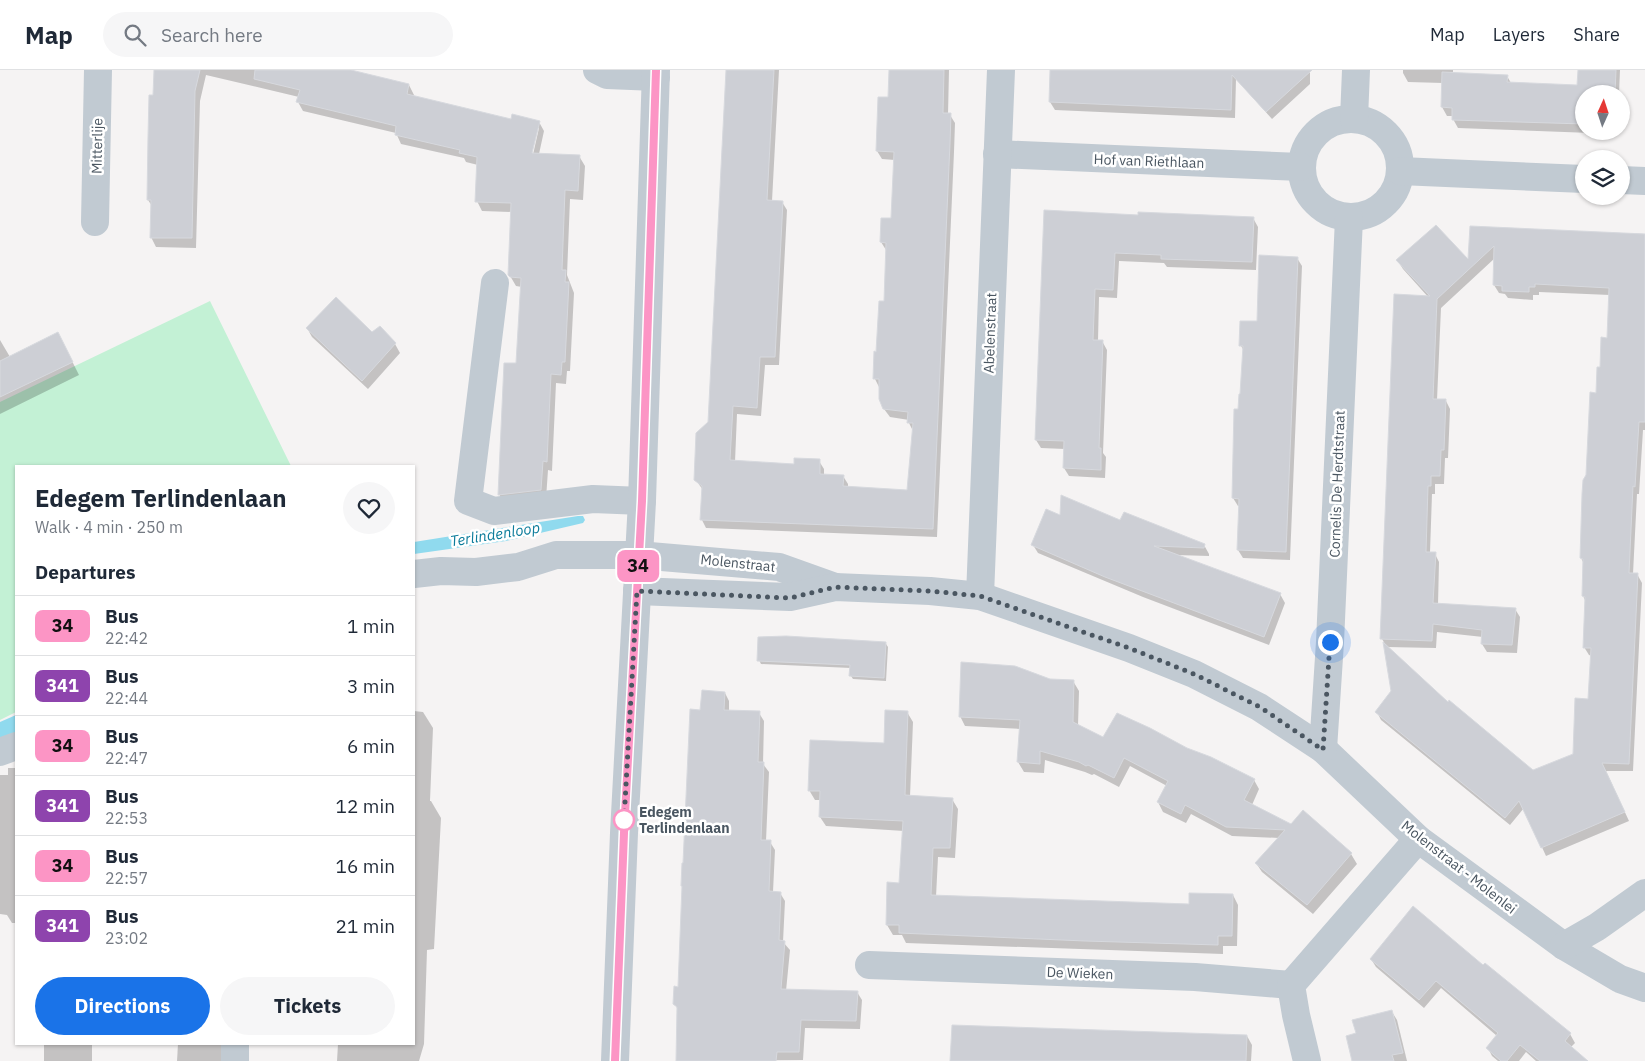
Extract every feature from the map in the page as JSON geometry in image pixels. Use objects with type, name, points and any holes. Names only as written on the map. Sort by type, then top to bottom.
[{"type":"street","name":"Mitterlije","points":[[95,222],[98,70]]},
{"type":"street","points":[[597,70],[607,75],[656,73],[642,501],[624,833],[615,1061]]},
{"type":"street","name":"Abelenstraat","points":[[980,596],[1001,70]]},
{"type":"street","points":[[1354,119],[1356,70]]},
{"type":"street","points":[[1354,119],[1369,122],[1382,130],[1392,141],[1398,155],[1400,171],[1397,186],[1389,200],[1378,210],[1364,216],[1349,218],[1330,213],[1314,202],[1304,186],[1301,167],[1305,148],[1317,132],[1334,121],[1354,119]]},
{"type":"street","name":"Hof van Riethlaan","points":[[997,154],[1301,167]]},
{"type":"street","points":[[1400,171],[1575,179]]},
{"type":"street","points":[[1630,180],[1645,181]]},
{"type":"street","name":"Cornelis De Herdtstraat","points":[[1323,750],[1330,642],[1349,218]]},
{"type":"street","points":[[494,283],[468,501],[494,512],[593,499],[642,501]]},
{"type":"street","name":"Molenstraat","points":[[415,574],[441,571],[476,572],[518,567],[556,555],[638,554],[779,567],[835,587]]},
{"type":"street","points":[[637,591],[790,598],[835,587]]},
{"type":"street","name":"Molenstraat - Molenlei","points":[[835,587],[930,591],[980,596],[1129,648],[1194,674],[1260,707],[1323,750],[1418,839],[1564,946],[1620,979],[1645,988]]},
{"type":"street","points":[[0,752],[15,746]]},
{"type":"street","points":[[1308,1061],[1296,1015],[1291,985],[1418,839]]},
{"type":"street","points":[[1564,946],[1597,927],[1645,894]]},
{"type":"street","name":"De Wieken","points":[[869,965],[1186,977],[1291,985]]},
{"type":"street","points":[[235,1045],[235,1061]]},
{"type":"green space","points":[[210,301],[291,465],[15,465],[15,712],[0,720],[0,402]]},
{"type":"water","name":"Terlindenloop","points":[[578,516],[583,516],[585,520],[583,523],[506,541],[415,554],[415,542]]},
{"type":"water","points":[[15,715],[15,735],[0,742],[0,722]]},
{"type":"building","points":[[154,70],[200,70],[195,91],[192,238],[150,238],[151,200],[147,200],[149,95],[153,95]]},
{"type":"building","points":[[255,70],[351,70],[409,84],[407,94],[511,119],[512,114],[540,121],[532,153],[580,155],[578,191],[565,190],[562,270],[566,270],[565,282],[569,282],[565,362],[562,362],[561,375],[551,374],[547,462],[543,461],[541,490],[498,495],[504,363],[516,363],[521,278],[508,275],[511,203],[475,202],[477,157],[459,153],[460,150],[395,135],[396,126],[296,102],[300,90],[254,79]]},
{"type":"building","points":[[726,70],[774,70],[767,200],[783,201],[775,357],[760,357],[757,408],[733,406],[730,460],[794,464],[794,458],[820,459],[820,474],[844,475],[843,486],[907,490],[913,423],[907,423],[908,412],[883,409],[879,399],[879,379],[873,379],[879,301],[884,301],[886,243],[880,242],[881,218],[891,218],[894,152],[876,151],[878,97],[888,97],[889,70],[944,70],[943,113],[951,113],[933,529],[700,520],[702,486],[694,480],[696,433],[708,422]]},
{"type":"building","points":[[1050,70],[1312,70],[1266,112],[1232,75],[1231,110],[1049,102]]},
{"type":"building","points":[[1578,70],[1616,70],[1615,85],[1577,85]]},
{"type":"building","points":[[1442,72],[1508,75],[1507,82],[1577,85],[1575,85],[1575,124],[1452,120],[1452,108],[1441,107]]},
{"type":"building","points":[[1044,210],[1138,215],[1138,212],[1254,217],[1252,262],[1161,259],[1161,255],[1115,253],[1113,290],[1095,289],[1093,340],[1103,340],[1099,448],[1101,448],[1101,470],[1063,468],[1064,441],[1035,440]]},
{"type":"building","points":[[1436,225],[1468,259],[1470,226],[1645,234],[1645,422],[1639,422],[1635,487],[1633,486],[1629,573],[1638,573],[1629,764],[1602,763],[1625,812],[1541,848],[1519,801],[1505,818],[1375,712],[1391,691],[1383,642],[1448,702],[1449,700],[1533,770],[1573,754],[1575,698],[1588,699],[1591,648],[1583,648],[1585,597],[1582,596],[1583,559],[1580,558],[1583,480],[1586,475],[1590,392],[1596,393],[1597,367],[1600,367],[1601,337],[1607,338],[1609,288],[1535,284],[1535,287],[1529,287],[1529,292],[1502,291],[1502,286],[1493,285],[1494,246],[1437,299],[1433,399],[1446,399],[1444,450],[1441,450],[1440,476],[1431,476],[1431,486],[1428,486],[1426,552],[1436,552],[1433,603],[1516,608],[1512,645],[1481,644],[1482,630],[1433,624],[1432,641],[1380,639],[1394,294],[1430,296],[1396,260]]},
{"type":"building","points":[[1259,255],[1298,257],[1286,552],[1237,550],[1239,499],[1232,498],[1234,409],[1238,409],[1243,346],[1239,346],[1240,321],[1257,321]]},
{"type":"building","points":[[336,297],[372,332],[380,326],[396,343],[362,381],[306,328]]},
{"type":"building","points":[[58,332],[73,362],[0,397],[0,361]]},
{"type":"building","points":[[1061,495],[1120,520],[1124,512],[1205,544],[1204,548],[1154,546],[1281,593],[1264,637],[1105,577],[1031,545],[1046,509],[1060,515]]},
{"type":"building","points":[[786,636],[886,642],[884,678],[849,676],[850,665],[757,661],[758,637]]},
{"type":"building","points":[[961,662],[1015,666],[1050,679],[1074,680],[1073,722],[1103,737],[1117,713],[1150,728],[1187,748],[1211,757],[1255,779],[1244,800],[1291,824],[1303,810],[1352,853],[1307,905],[1255,863],[1285,830],[1226,827],[1185,805],[1181,814],[1157,802],[1168,781],[1124,758],[1114,778],[1088,765],[1086,766],[1079,762],[1040,751],[1040,764],[1017,762],[1020,720],[959,717]]},
{"type":"building","points":[[702,690],[725,692],[724,710],[760,711],[758,762],[764,762],[761,840],[771,840],[769,891],[781,892],[779,940],[785,941],[781,989],[858,991],[856,1021],[801,1020],[799,1052],[777,1052],[776,1061],[676,1061],[677,1007],[673,1004],[674,986],[678,987],[690,709],[700,710]]},
{"type":"building","points":[[885,710],[908,711],[905,795],[953,798],[950,848],[933,848],[931,895],[1189,904],[1189,893],[1233,894],[1232,936],[1218,936],[1218,945],[1085,941],[899,933],[899,925],[886,925],[887,882],[899,883],[903,821],[819,817],[820,791],[808,791],[810,740],[884,743]]},
{"type":"building","points":[[1413,906],[1483,965],[1485,963],[1571,1033],[1565,1041],[1588,1061],[1540,1061],[1520,1045],[1507,1061],[1501,1061],[1486,1048],[1498,1033],[1436,981],[1419,1000],[1370,959]]},
{"type":"building","points":[[1392,1010],[1403,1053],[1392,1055],[1394,1061],[1352,1061],[1346,1036],[1356,1033],[1352,1020]]},
{"type":"building","points":[[952,1025],[1247,1035],[1246,1061],[950,1061]]},
{"type":"bus line","name":"34","points":[[615,1061],[624,833],[642,501],[656,70]]},
{"type":"place","name":"Edegem Terlindenlaan","points":[[624,820]]},
{"type":"route","points":[[624,820],[637,591],[690,595],[790,598],[835,587],[930,591],[980,596],[1129,648],[1194,674],[1260,707],[1323,750],[1330,642]]}]
